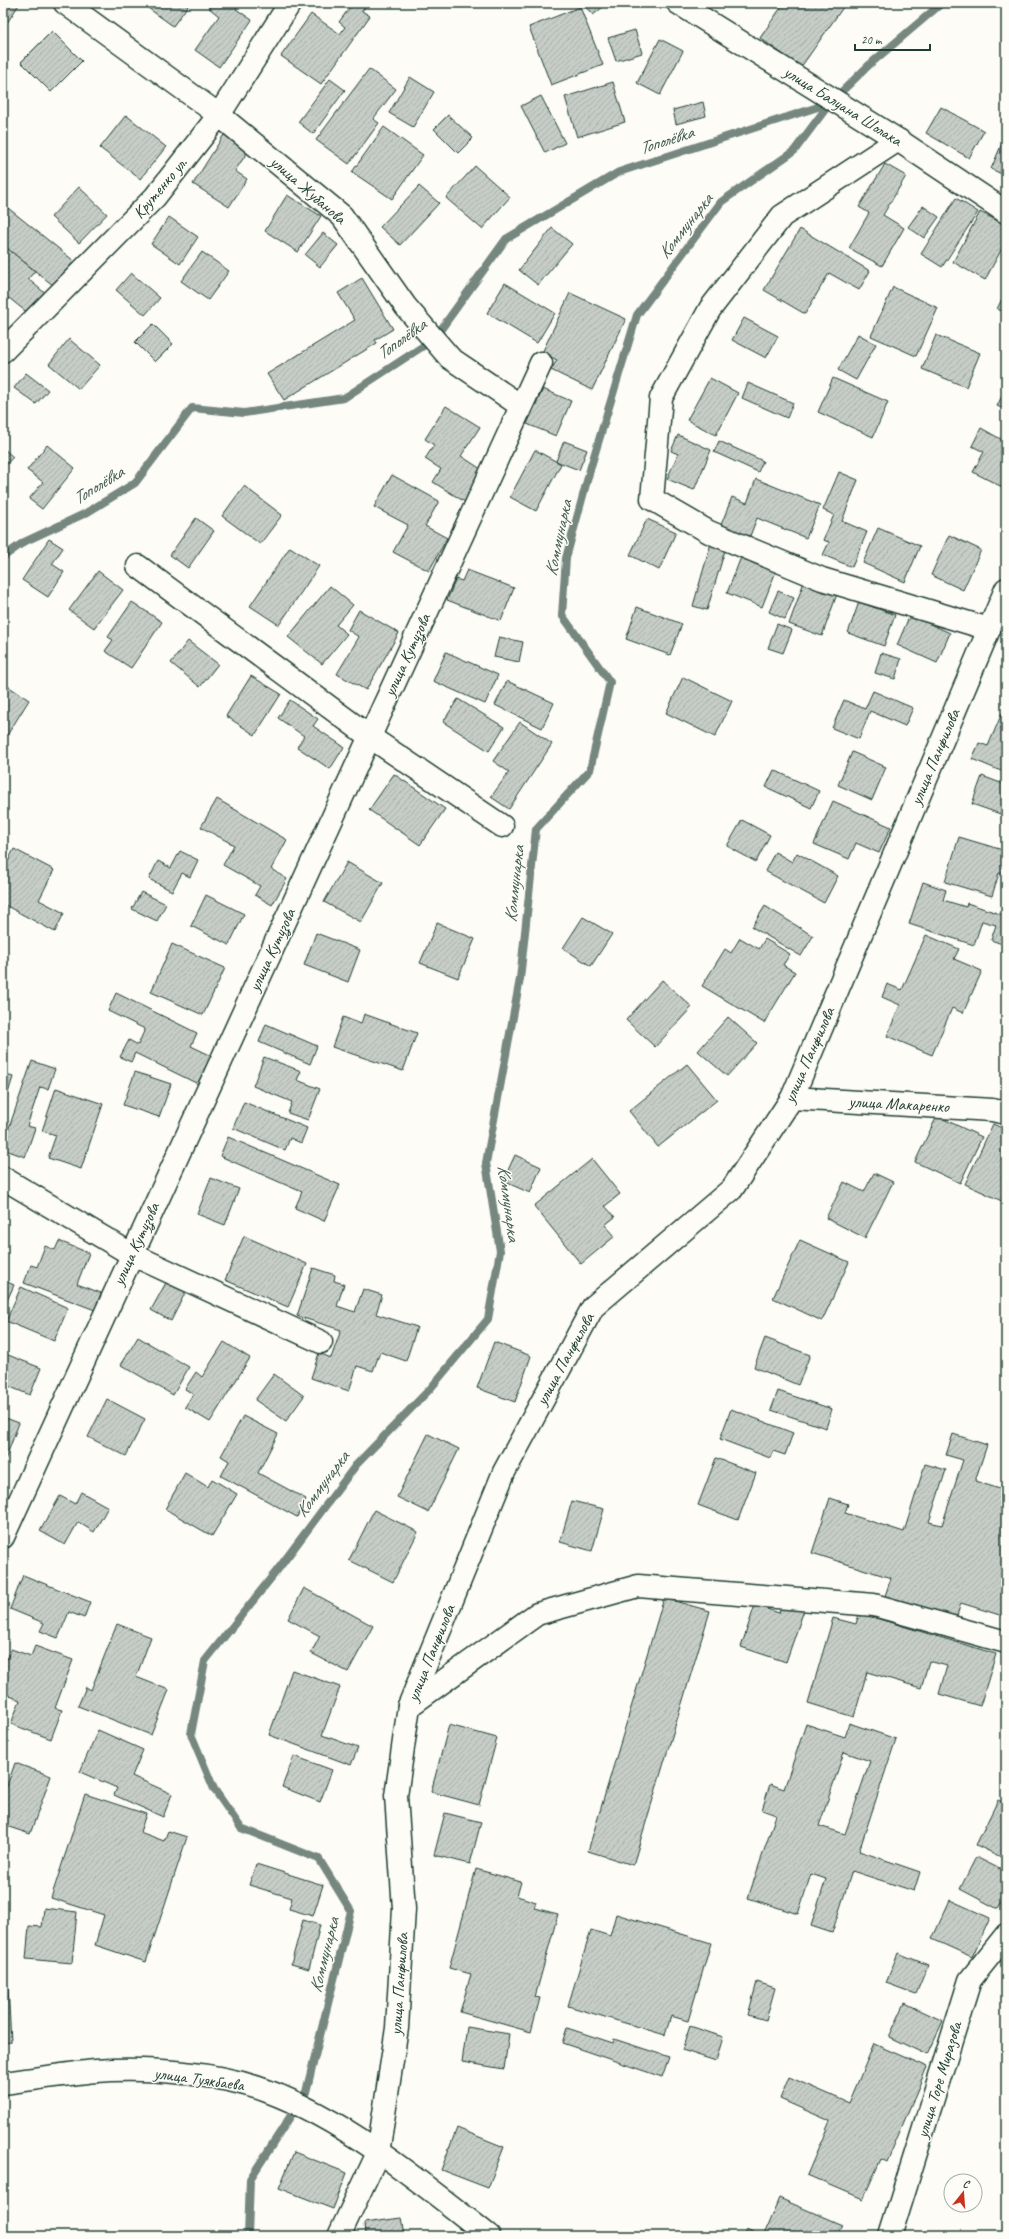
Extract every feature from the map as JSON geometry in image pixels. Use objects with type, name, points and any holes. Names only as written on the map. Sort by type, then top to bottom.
[{"type":"street","name":"улица Жубанова","points":[[64,3],[220,115],[342,216],[406,307],[450,358],[521,406]]},
{"type":"street","name":"Крутенко ул.","points":[[3,351],[156,197],[220,115],[290,3]]},
{"type":"street","name":"улица Балуана Шолака","points":[[678,3],[898,140],[1006,212]]},
{"type":"street","points":[[898,140],[782,216],[710,309],[661,398],[652,499],[709,532],[822,579],[989,629]]},
{"type":"street","name":"улица Кутузова","points":[[3,1537],[131,1254],[176,1161],[541,362]]},
{"type":"street","points":[[138,566],[370,737],[502,826]]},
{"type":"street","name":"улица Панфилова","points":[[339,2236],[378,2153],[397,2028],[404,1908],[396,1796],[409,1706],[504,1472],[594,1307],[732,1189],[792,1098],[1006,589]]},
{"type":"street","name":"улица Макаренко","points":[[792,1098],[992,1110],[1006,1114]]},
{"type":"street","points":[[3,1178],[131,1254],[321,1342]]},
{"type":"street","points":[[409,1706],[537,1614],[638,1586],[874,1605],[1006,1642]]},
{"type":"street","name":"улица Торе Миразова","points":[[890,2236],[970,1980],[1006,1935]]},
{"type":"street","name":"улица Туякбаева","points":[[3,2083],[97,2071],[164,2071],[222,2079],[266,2090],[315,2113],[378,2153],[489,2236]]},
{"type":"building","points":[[3,3],[20,3],[3,29]]},
{"type":"building","points":[[152,3],[190,3],[173,26],[148,8]]},
{"type":"building","points":[[212,3],[240,3],[236,9],[252,20],[219,67],[195,50],[219,16],[209,8]]},
{"type":"building","points":[[345,3],[368,3],[362,11],[370,16],[321,84],[281,56],[311,14],[340,34],[345,27],[339,22],[350,7]]},
{"type":"building","points":[[520,3],[532,3],[524,9]]},
{"type":"building","points":[[582,3],[608,3],[593,15]]},
{"type":"building","points":[[784,3],[846,3],[801,67],[760,38]]},
{"type":"building","points":[[580,7],[603,65],[551,85],[529,27]]},
{"type":"building","points":[[635,30],[642,53],[616,61],[608,38]]},
{"type":"building","points":[[52,31],[82,61],[51,92],[21,62]]},
{"type":"building","points":[[660,39],[683,51],[660,95],[637,83]]},
{"type":"building","points":[[369,69],[396,89],[373,119],[379,123],[349,164],[316,140]]},
{"type":"building","points":[[410,77],[434,92],[413,127],[389,113]]},
{"type":"building","points":[[330,79],[345,90],[313,134],[298,122]]},
{"type":"building","points":[[613,82],[625,122],[577,137],[565,97]]},
{"type":"building","points":[[541,96],[565,143],[545,153],[521,106]]},
{"type":"building","points":[[703,102],[706,116],[676,124],[673,110]]},
{"type":"building","points":[[941,107],[984,131],[969,158],[926,133]]},
{"type":"building","points":[[126,115],[166,147],[140,179],[100,148]]},
{"type":"building","points":[[448,115],[473,138],[458,153],[434,129]]},
{"type":"building","points":[[384,127],[423,155],[392,199],[352,172]]},
{"type":"building","points":[[225,133],[250,148],[235,171],[247,179],[229,207],[193,184]]},
{"type":"building","points":[[1006,134],[1006,176],[991,169]]},
{"type":"building","points":[[885,164],[906,176],[883,215],[904,228],[882,266],[849,248],[869,213],[859,207]]},
{"type":"building","points":[[475,166],[510,197],[482,229],[446,198]]},
{"type":"building","points":[[419,186],[439,203],[400,245],[380,227]]},
{"type":"building","points":[[79,187],[107,214],[79,243],[51,217]]},
{"type":"building","points":[[287,195],[321,216],[298,252],[265,231]]},
{"type":"building","points":[[956,198],[978,212],[942,267],[921,254]]},
{"type":"building","points":[[3,204],[74,261],[54,286],[3,245]]},
{"type":"building","points":[[923,206],[939,217],[924,238],[908,227]]},
{"type":"building","points":[[980,212],[1006,225],[1006,241],[985,280],[953,262]]},
{"type":"building","points":[[169,217],[198,237],[180,264],[151,244]]},
{"type":"building","points":[[552,228],[572,244],[538,285],[519,270]]},
{"type":"building","points":[[800,229],[870,271],[859,290],[829,273],[805,314],[764,290]]},
{"type":"building","points":[[323,233],[338,245],[320,267],[305,255]]},
{"type":"building","points":[[7,248],[35,271],[28,279],[46,294],[29,314],[9,298],[3,305],[3,253]]},
{"type":"building","points":[[202,252],[229,271],[208,300],[181,281]]},
{"type":"building","points":[[131,273],[160,298],[145,315],[116,290]]},
{"type":"building","points":[[362,278],[393,329],[375,340],[377,343],[284,400],[267,374],[355,320],[338,293]]},
{"type":"building","points":[[505,283],[555,313],[537,343],[487,313]]},
{"type":"building","points":[[893,287],[938,308],[916,356],[871,336]]},
{"type":"building","points":[[1006,291],[1006,313],[997,309]]},
{"type":"building","points":[[570,293],[626,319],[592,390],[551,370],[557,360],[542,353]]},
{"type":"building","points":[[744,318],[778,336],[766,358],[732,340]]},
{"type":"building","points":[[153,324],[173,344],[155,362],[135,342]]},
{"type":"building","points":[[858,334],[876,344],[856,380],[838,370]]},
{"type":"building","points":[[936,335],[980,353],[966,387],[922,369]]},
{"type":"building","points":[[69,339],[100,365],[79,389],[49,364]]},
{"type":"building","points":[[26,373],[48,390],[36,404],[14,388]]},
{"type":"building","points":[[710,378],[738,393],[716,435],[687,420]]},
{"type":"building","points":[[833,378],[888,402],[873,437],[818,412]]},
{"type":"building","points":[[748,383],[793,403],[787,418],[742,398]]},
{"type":"building","points":[[1006,388],[1006,410],[997,406]]},
{"type":"building","points":[[543,389],[571,401],[556,436],[527,424]]},
{"type":"building","points":[[446,406],[480,427],[461,456],[484,471],[465,502],[433,482],[441,469],[425,459],[434,445],[425,439]]},
{"type":"building","points":[[981,428],[1006,442],[1006,489],[973,472],[984,452],[972,446]]},
{"type":"building","points":[[678,435],[711,450],[694,490],[667,479],[678,454],[671,451]]},
{"type":"building","points":[[564,441],[587,450],[579,470],[556,461]]},
{"type":"building","points":[[719,441],[763,461],[758,472],[714,452]]},
{"type":"building","points":[[47,445],[75,468],[42,509],[29,499],[43,482],[27,470]]},
{"type":"building","points":[[3,448],[13,457],[3,468]]},
{"type":"building","points":[[535,450],[561,464],[536,511],[510,497]]},
{"type":"building","points":[[839,472],[858,480],[842,521],[867,532],[852,567],[823,555],[829,542],[823,540],[834,515],[823,510]]},
{"type":"building","points":[[392,475],[439,501],[425,526],[447,538],[429,571],[393,552],[408,525],[374,507]]},
{"type":"building","points":[[756,479],[820,505],[806,538],[757,518],[750,536],[721,525],[732,497],[747,503]]},
{"type":"building","points":[[244,486],[282,515],[260,544],[222,516]]},
{"type":"building","points":[[196,518],[214,531],[188,568],[170,555]]},
{"type":"building","points":[[647,519],[676,532],[659,570],[630,555]]},
{"type":"building","points":[[878,528],[920,546],[905,582],[863,563]]},
{"type":"building","points":[[949,535],[981,550],[963,590],[931,575]]},
{"type":"building","points":[[49,539],[63,548],[52,564],[64,572],[48,597],[22,580]]},
{"type":"building","points":[[711,543],[726,547],[707,610],[693,606]]},
{"type":"building","points":[[290,547],[319,566],[279,625],[250,606]]},
{"type":"building","points":[[743,552],[778,566],[762,607],[727,593]]},
{"type":"building","points":[[467,570],[514,588],[501,621],[447,600],[456,579],[462,581]]},
{"type":"building","points":[[98,571],[123,590],[94,628],[69,610]]},
{"type":"building","points":[[804,582],[837,594],[822,636],[789,624]]},
{"type":"building","points":[[330,586],[353,605],[336,625],[347,634],[322,664],[288,637]]},
{"type":"building","points":[[778,591],[794,598],[785,619],[769,612]]},
{"type":"building","points":[[132,602],[162,622],[131,668],[105,651],[113,640],[108,637]]},
{"type":"building","points":[[859,602],[895,615],[884,646],[848,633]]},
{"type":"building","points":[[637,607],[682,624],[670,655],[626,639]]},
{"type":"building","points":[[359,610],[399,633],[366,690],[337,674],[359,637],[348,630]]},
{"type":"building","points":[[910,615],[950,633],[937,663],[897,645]]},
{"type":"building","points":[[777,624],[792,630],[783,653],[768,648]]},
{"type":"building","points":[[499,637],[523,642],[519,662],[494,657]]},
{"type":"building","points":[[188,641],[218,664],[200,687],[171,663]]},
{"type":"building","points":[[446,652],[498,675],[485,704],[433,681]]},
{"type":"building","points":[[881,653],[901,659],[895,679],[875,673]]},
{"type":"building","points":[[251,676],[281,694],[255,735],[226,716]]},
{"type":"building","points":[[683,677],[732,701],[715,737],[666,713]]},
{"type":"building","points":[[507,681],[554,703],[542,728],[495,705]]},
{"type":"building","points":[[3,683],[29,700],[6,737],[3,735]]},
{"type":"building","points":[[873,691],[913,708],[905,726],[870,711],[859,739],[832,728],[844,700],[865,709]]},
{"type":"building","points":[[458,699],[504,727],[489,751],[443,722]]},
{"type":"building","points":[[290,700],[318,719],[313,726],[344,747],[330,769],[297,747],[304,736],[278,718]]},
{"type":"building","points":[[1002,713],[1006,714],[1006,773],[972,759],[979,743],[988,746]]},
{"type":"building","points":[[520,722],[552,744],[509,809],[491,797],[509,772],[493,761]]},
{"type":"building","points":[[852,752],[886,767],[872,800],[838,785]]},
{"type":"building","points":[[774,770],[819,791],[811,808],[766,787]]},
{"type":"building","points":[[394,774],[445,809],[420,845],[369,810]]},
{"type":"building","points":[[982,776],[1006,785],[1006,816],[972,804]]},
{"type":"building","points":[[217,799],[287,840],[271,869],[287,879],[272,905],[255,895],[260,886],[223,865],[234,845],[201,827]]},
{"type":"building","points":[[833,801],[891,827],[879,853],[856,843],[849,859],[814,844]]},
{"type":"building","points":[[742,820],[770,835],[756,862],[727,846]]},
{"type":"building","points":[[959,837],[1006,851],[1006,875],[999,873],[992,896],[945,882]]},
{"type":"building","points":[[14,849],[54,870],[39,900],[64,913],[55,932],[3,904],[3,871]]},
{"type":"building","points":[[180,851],[198,860],[190,877],[182,873],[172,891],[149,879],[158,861],[171,868]]},
{"type":"building","points":[[775,852],[792,862],[797,853],[838,876],[824,903],[765,871]]},
{"type":"building","points":[[347,862],[383,883],[361,922],[324,902]]},
{"type":"building","points":[[923,882],[946,890],[943,900],[966,907],[967,903],[1006,916],[1005,945],[991,940],[996,925],[982,921],[974,945],[909,924]]},
{"type":"building","points":[[141,892],[166,904],[157,921],[132,909]]},
{"type":"building","points":[[206,895],[244,914],[229,945],[191,926]]},
{"type":"building","points":[[765,906],[813,936],[801,956],[752,927]]},
{"type":"building","points":[[583,917],[612,934],[591,966],[563,948]]},
{"type":"building","points":[[437,923],[475,939],[458,978],[420,963]]},
{"type":"building","points":[[316,933],[360,950],[348,982],[304,965]]},
{"type":"building","points":[[926,935],[959,949],[954,959],[982,971],[963,1013],[952,1008],[932,1055],[887,1036],[900,1005],[882,997],[887,984],[902,990]]},
{"type":"building","points":[[740,938],[759,949],[765,939],[790,954],[783,965],[795,972],[764,1023],[702,986],[725,949],[731,953]]},
{"type":"building","points":[[172,944],[225,968],[203,1015],[151,992]]},
{"type":"building","points":[[662,980],[692,1007],[655,1047],[626,1020]]},
{"type":"building","points":[[116,993],[197,1033],[191,1046],[212,1056],[198,1084],[135,1053],[131,1062],[120,1057],[129,1040],[138,1045],[145,1029],[108,1011]]},
{"type":"building","points":[[364,1014],[417,1033],[403,1071],[332,1047],[343,1017],[361,1024]]},
{"type":"building","points":[[728,1017],[757,1043],[727,1076],[698,1051]]},
{"type":"building","points":[[266,1024],[317,1046],[310,1064],[259,1042]]},
{"type":"building","points":[[264,1057],[301,1071],[297,1080],[320,1089],[308,1120],[288,1113],[292,1102],[253,1086]]},
{"type":"building","points":[[32,1061],[55,1069],[48,1089],[40,1087],[27,1126],[35,1128],[25,1157],[3,1149],[3,1145]]},
{"type":"building","points":[[687,1064],[717,1100],[658,1147],[629,1111]]},
{"type":"building","points":[[135,1072],[171,1084],[159,1117],[123,1105]]},
{"type":"building","points":[[3,1074],[13,1077],[3,1109]]},
{"type":"building","points":[[56,1088],[103,1104],[81,1169],[48,1158],[56,1135],[42,1131]]},
{"type":"building","points":[[244,1102],[307,1128],[301,1143],[290,1138],[285,1150],[233,1128]]},
{"type":"building","points":[[937,1116],[982,1137],[960,1183],[915,1162]]},
{"type":"building","points":[[993,1124],[1006,1130],[1006,1203],[965,1184]]},
{"type":"building","points":[[228,1137],[340,1185],[324,1221],[295,1208],[302,1192],[220,1156]]},
{"type":"building","points":[[515,1155],[541,1167],[530,1193],[503,1181]]},
{"type":"building","points":[[592,1159],[620,1194],[605,1206],[615,1217],[605,1225],[615,1236],[581,1264],[534,1206]]},
{"type":"building","points":[[874,1173],[893,1182],[865,1238],[826,1218],[844,1182],[864,1192]]},
{"type":"building","points":[[211,1178],[239,1189],[225,1225],[197,1214]]},
{"type":"building","points":[[244,1236],[307,1264],[288,1307],[225,1280]]},
{"type":"building","points":[[800,1240],[849,1262],[822,1321],[773,1298]]},
{"type":"building","points":[[59,1241],[89,1253],[77,1284],[101,1293],[95,1310],[24,1283],[31,1265],[37,1267],[45,1246],[55,1250]]},
{"type":"building","points":[[313,1268],[335,1275],[334,1281],[344,1284],[337,1306],[355,1312],[363,1289],[382,1295],[376,1314],[417,1327],[406,1361],[380,1352],[373,1371],[357,1366],[349,1391],[311,1378],[319,1353],[331,1358],[341,1330],[297,1316]]},
{"type":"building","points":[[168,1279],[187,1289],[171,1321],[151,1310]]},
{"type":"building","points":[[3,1280],[14,1285],[5,1305],[3,1305]]},
{"type":"building","points":[[21,1287],[68,1308],[54,1341],[6,1321]]},
{"type":"building","points":[[138,1337],[189,1367],[173,1395],[121,1365]]},
{"type":"building","points":[[765,1338],[810,1355],[798,1385],[754,1367]]},
{"type":"building","points":[[224,1342],[250,1358],[210,1422],[185,1407],[193,1394],[185,1389],[196,1372],[202,1377]]},
{"type":"building","points":[[494,1342],[531,1356],[515,1402],[477,1388]]},
{"type":"building","points":[[3,1353],[41,1368],[30,1395],[3,1384]]},
{"type":"building","points":[[274,1374],[304,1396],[286,1421],[255,1400]]},
{"type":"building","points":[[778,1391],[832,1409],[826,1428],[771,1410]]},
{"type":"building","points":[[107,1399],[145,1419],[126,1456],[88,1437]]},
{"type":"building","points":[[731,1409],[793,1433],[785,1455],[773,1451],[770,1458],[720,1439]]},
{"type":"building","points":[[243,1416],[278,1434],[258,1473],[306,1499],[297,1517],[221,1476],[229,1461],[221,1456]]},
{"type":"building","points":[[3,1417],[19,1423],[5,1460],[3,1460]]},
{"type":"building","points":[[428,1434],[459,1449],[428,1512],[397,1497]]},
{"type":"building","points":[[953,1434],[987,1445],[975,1481],[1006,1491],[1006,1617],[961,1603],[955,1622],[884,1599],[891,1578],[812,1553],[830,1498],[848,1504],[845,1513],[904,1532],[925,1464],[946,1470],[929,1522],[942,1525],[963,1460],[946,1455]]},
{"type":"building","points":[[716,1458],[756,1473],[738,1520],[698,1505]]},
{"type":"building","points":[[185,1473],[208,1487],[212,1479],[237,1494],[212,1536],[165,1509]]},
{"type":"building","points":[[81,1492],[108,1507],[94,1532],[78,1522],[65,1545],[40,1531],[60,1496],[75,1504]]},
{"type":"building","points":[[572,1501],[604,1509],[592,1551],[560,1542]]},
{"type":"building","points":[[374,1510],[418,1532],[393,1582],[349,1560]]},
{"type":"building","points":[[23,1575],[90,1602],[84,1618],[69,1612],[58,1638],[40,1631],[44,1623],[10,1609]]},
{"type":"building","points":[[304,1588],[373,1626],[348,1672],[311,1653],[320,1636],[288,1619]]},
{"type":"building","points":[[664,1598],[710,1611],[633,1865],[588,1851]]},
{"type":"building","points":[[782,1603],[804,1610],[786,1662],[741,1647],[755,1605],[779,1613]]},
{"type":"building","points":[[859,1613],[996,1654],[980,1706],[939,1694],[947,1666],[929,1661],[921,1688],[867,1672],[854,1717],[808,1703],[833,1618],[856,1624]]},
{"type":"building","points":[[117,1624],[151,1637],[136,1677],[169,1690],[151,1735],[78,1706],[86,1687],[91,1690]]},
{"type":"building","points":[[35,1646],[73,1660],[55,1708],[62,1710],[51,1739],[11,1724],[20,1700],[7,1695],[3,1705],[3,1658],[7,1659],[11,1649],[31,1656]]},
{"type":"building","points":[[292,1670],[340,1687],[322,1735],[358,1748],[351,1765],[269,1735]]},
{"type":"building","points":[[849,1723],[896,1739],[859,1851],[920,1872],[914,1891],[852,1871],[832,1933],[811,1926],[826,1879],[811,1874],[798,1914],[748,1898],[776,1815],[762,1810],[770,1784],[784,1789],[806,1724],[845,1737]],"holes":[[[844,1752],[870,1761],[845,1834],[819,1826]]]},
{"type":"building","points":[[449,1725],[497,1738],[479,1805],[431,1792]]},
{"type":"building","points":[[98,1730],[143,1750],[132,1776],[172,1794],[163,1817],[114,1795],[117,1788],[80,1772]]},
{"type":"building","points":[[294,1756],[332,1770],[320,1802],[282,1787]]},
{"type":"building","points":[[15,1763],[51,1776],[30,1834],[3,1825],[3,1797]]},
{"type":"building","points":[[85,1794],[146,1814],[140,1832],[164,1841],[168,1831],[187,1837],[146,1962],[95,1945],[104,1915],[51,1898]]},
{"type":"building","points":[[998,1800],[1006,1804],[1006,1852],[1004,1850],[1001,1857],[976,1845]]},
{"type":"building","points":[[445,1813],[481,1822],[470,1864],[434,1855]]},
{"type":"building","points":[[976,1857],[1006,1872],[1006,1900],[1004,1899],[998,1909],[960,1889]]},
{"type":"building","points":[[256,1864],[323,1885],[313,1916],[289,1909],[292,1898],[249,1885]]},
{"type":"building","points":[[476,1869],[521,1882],[517,1896],[536,1902],[534,1908],[558,1914],[535,1997],[540,1998],[531,2032],[460,2012],[471,1974],[449,1968]]},
{"type":"building","points":[[950,1900],[990,1918],[972,1957],[932,1939]]},
{"type":"building","points":[[44,1908],[77,1912],[72,1963],[26,1959],[29,1926],[42,1927]]},
{"type":"building","points":[[616,1914],[711,1943],[688,2021],[671,2016],[665,2035],[568,2006],[591,1930],[610,1936]]},
{"type":"building","points":[[303,1920],[320,1925],[309,1969],[291,1964]]},
{"type":"building","points":[[898,1953],[928,1965],[916,1994],[886,1983]]},
{"type":"building","points":[[757,1982],[775,1988],[766,2020],[748,2015]]},
{"type":"building","points":[[3,1986],[8,1986],[11,2042],[3,2043]]},
{"type":"building","points":[[905,2003],[943,2021],[927,2055],[889,2037]]},
{"type":"building","points":[[690,2026],[723,2037],[716,2061],[682,2050]]},
{"type":"building","points":[[467,2027],[509,2034],[504,2069],[462,2062]]},
{"type":"building","points":[[567,2028],[613,2043],[614,2039],[669,2057],[662,2077],[562,2043]]},
{"type":"building","points":[[874,2044],[927,2067],[887,2162],[881,2159],[863,2199],[807,2175],[830,2121],[780,2099],[789,2077],[849,2103]]},
{"type":"building","points":[[457,2128],[504,2147],[488,2188],[441,2170]]},
{"type":"building","points":[[294,2152],[347,2173],[333,2209],[279,2188]]},
{"type":"building","points":[[779,2198],[842,2225],[837,2236],[816,2236],[806,2232],[805,2236],[763,2236]]},
{"type":"building","points":[[401,2218],[404,2236],[365,2236],[364,2223]]},
{"type":"building","points":[[746,2229],[763,2236],[743,2236]]},
{"type":"waterway","name":"Коммунарка","points":[[248,2236],[250,2179],[306,2092],[351,1911],[319,1859],[241,1828],[214,1789],[191,1734],[205,1661],[279,1568],[356,1465],[430,1389],[488,1319],[500,1251],[486,1163],[520,979],[536,829],[590,770],[610,682],[562,615],[566,558],[591,466],[637,315],[721,202],[794,151],[830,103],[869,65],[942,3]]},
{"type":"waterway","name":"Тополёвка","points":[[3,557],[24,542],[86,513],[135,483],[192,408],[244,413],[344,398],[434,339],[506,239],[619,172],[830,103]]}]
